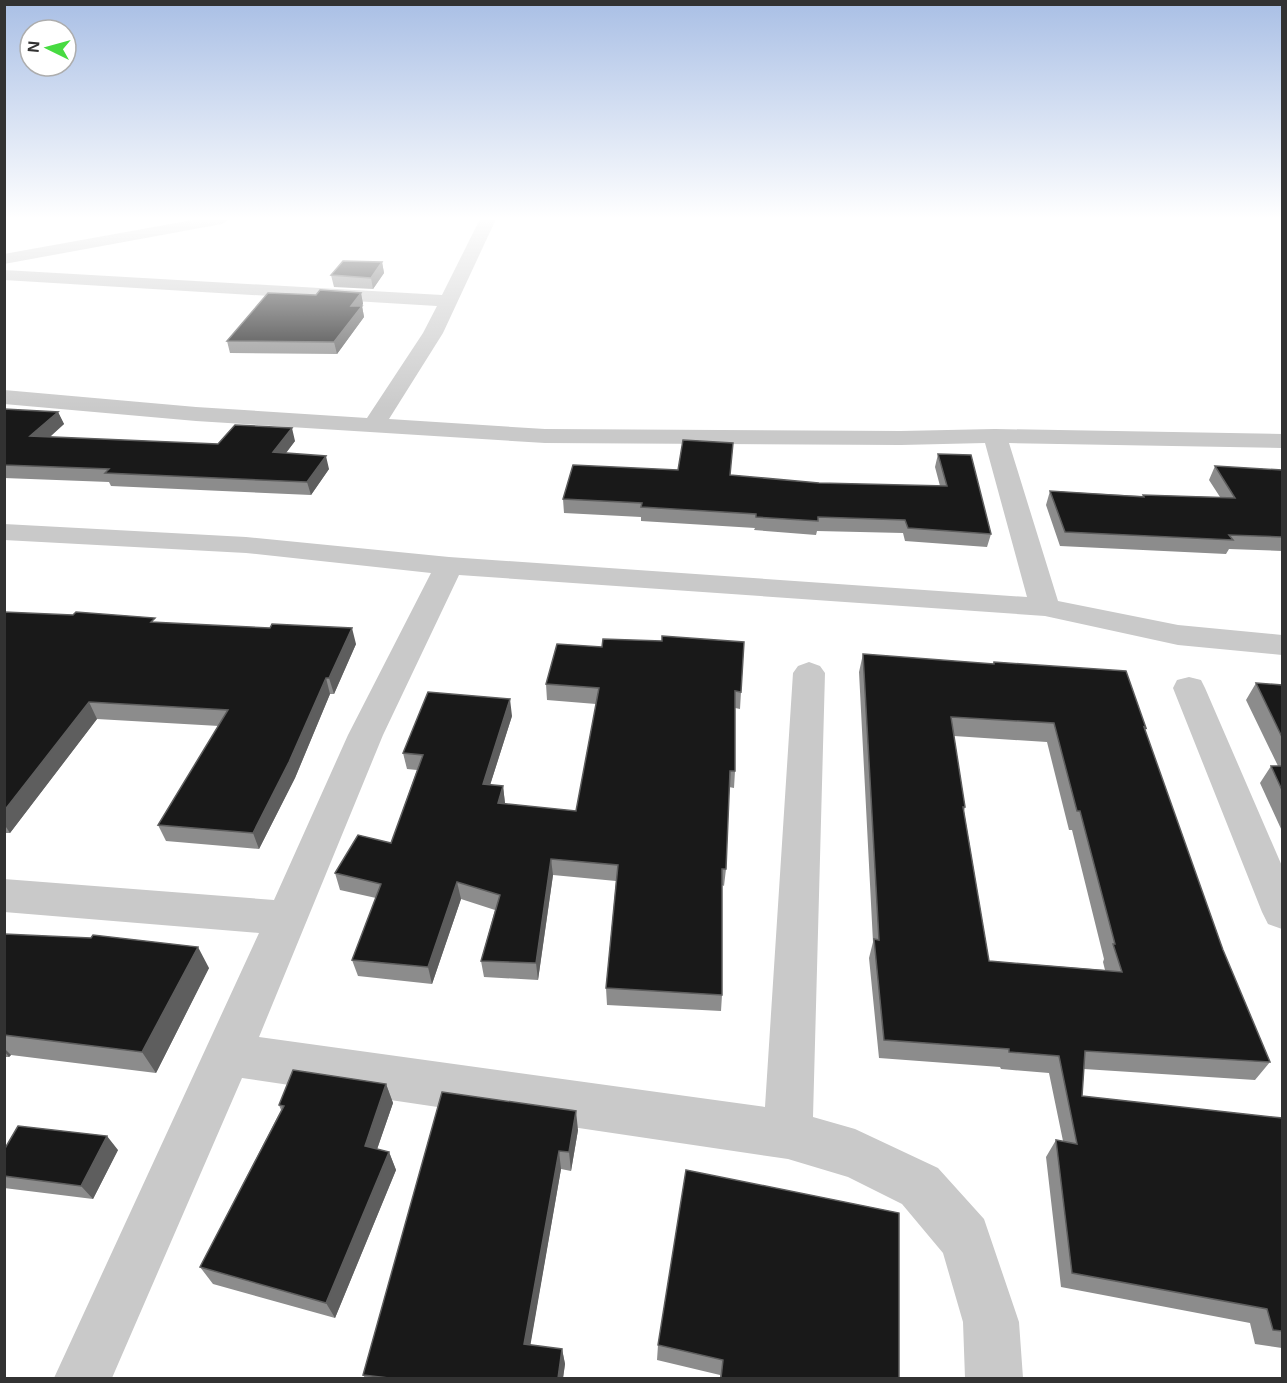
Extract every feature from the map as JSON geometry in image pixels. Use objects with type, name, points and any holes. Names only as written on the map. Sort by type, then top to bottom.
[{"type":"street","points":[[164,284],[448,301]]},
{"type":"street","points":[[374,425],[433,333],[457,284]]},
{"type":"street","points":[[4,398],[196,414],[545,436],[902,438],[995,436],[1282,441]]},
{"type":"street","points":[[995,436],[1045,607]]},
{"type":"street","points":[[4,532],[246,545],[449,566],[1045,607],[1178,635],[1282,645]]},
{"type":"street","points":[[83,1378],[229,1054],[378,706],[406,644],[449,566]]},
{"type":"street","points":[[788,1135],[810,673]]},
{"type":"street","points":[[1189,688],[1282,912]]},
{"type":"street","points":[[4,895],[287,918]]},
{"type":"street","points":[[229,1054],[788,1135],[855,1154],[920,1186],[965,1238],[991,1322],[994,1378]]},
{"type":"building","points":[[320,290],[361,293],[351,306],[362,306],[334,342],[227,341],[268,293],[316,295]]},
{"type":"building","points":[[4,409],[58,412],[30,436],[218,444],[235,425],[292,428],[273,452],[326,456],[307,482],[105,473],[109,469],[4,465]]},
{"type":"building","points":[[683,440],[733,443],[730,475],[819,483],[947,486],[938,454],[971,455],[991,534],[908,528],[905,520],[818,517],[818,521],[756,517],[756,514],[641,507],[642,503],[563,499],[573,465],[678,470]]},
{"type":"building","points":[[1215,466],[1282,470],[1282,537],[1229,535],[1233,540],[1065,532],[1050,491],[1144,497],[1143,495],[1235,498]]},
{"type":"building","points":[[4,612],[73,615],[76,612],[155,618],[151,622],[270,628],[272,624],[352,628],[253,833],[158,825],[228,710],[89,702],[4,811]]},
{"type":"building","points":[[662,636],[744,642],[741,692],[735,691],[735,771],[730,771],[726,869],[722,869],[722,995],[606,988],[618,865],[551,859],[536,963],[481,961],[500,895],[457,882],[428,967],[352,960],[381,884],[335,873],[358,835],[391,843],[423,755],[403,753],[428,692],[510,699],[483,784],[503,786],[498,803],[576,811],[599,688],[546,684],[557,644],[602,647],[603,639],[662,641]]},
{"type":"building","points":[[863,654],[1126,671],[1223,950],[1270,1062],[1085,1051],[1082,1096],[1282,1118],[1282,1331],[1273,1330],[1267,1309],[1072,1273],[1056,1140],[1077,1144],[1059,1056],[1009,1052],[1009,1049],[884,1040],[874,939],[879,940]],"holes":[[[951,717],[1054,723],[1077,811],[1080,811],[1122,972],[989,961],[963,807],[965,807]]]},
{"type":"building","points":[[1256,683],[1282,685],[1282,737]]},
{"type":"building","points":[[1271,766],[1282,766],[1282,790]]},
{"type":"building","points":[[4,934],[91,938],[93,935],[198,947],[142,1052],[4,1035]]},
{"type":"building","points":[[293,1070],[386,1084],[365,1146],[389,1152],[326,1303],[200,1267],[284,1106],[279,1105]]},
{"type":"building","points":[[442,1092],[576,1111],[569,1152],[559,1151],[524,1344],[562,1349],[558,1378],[389,1378],[363,1375]]},
{"type":"building","points":[[18,1126],[107,1136],[81,1186],[4,1176],[4,1150]]},
{"type":"building","points":[[686,1170],[899,1213],[899,1378],[721,1378],[723,1360],[658,1345]]}]
